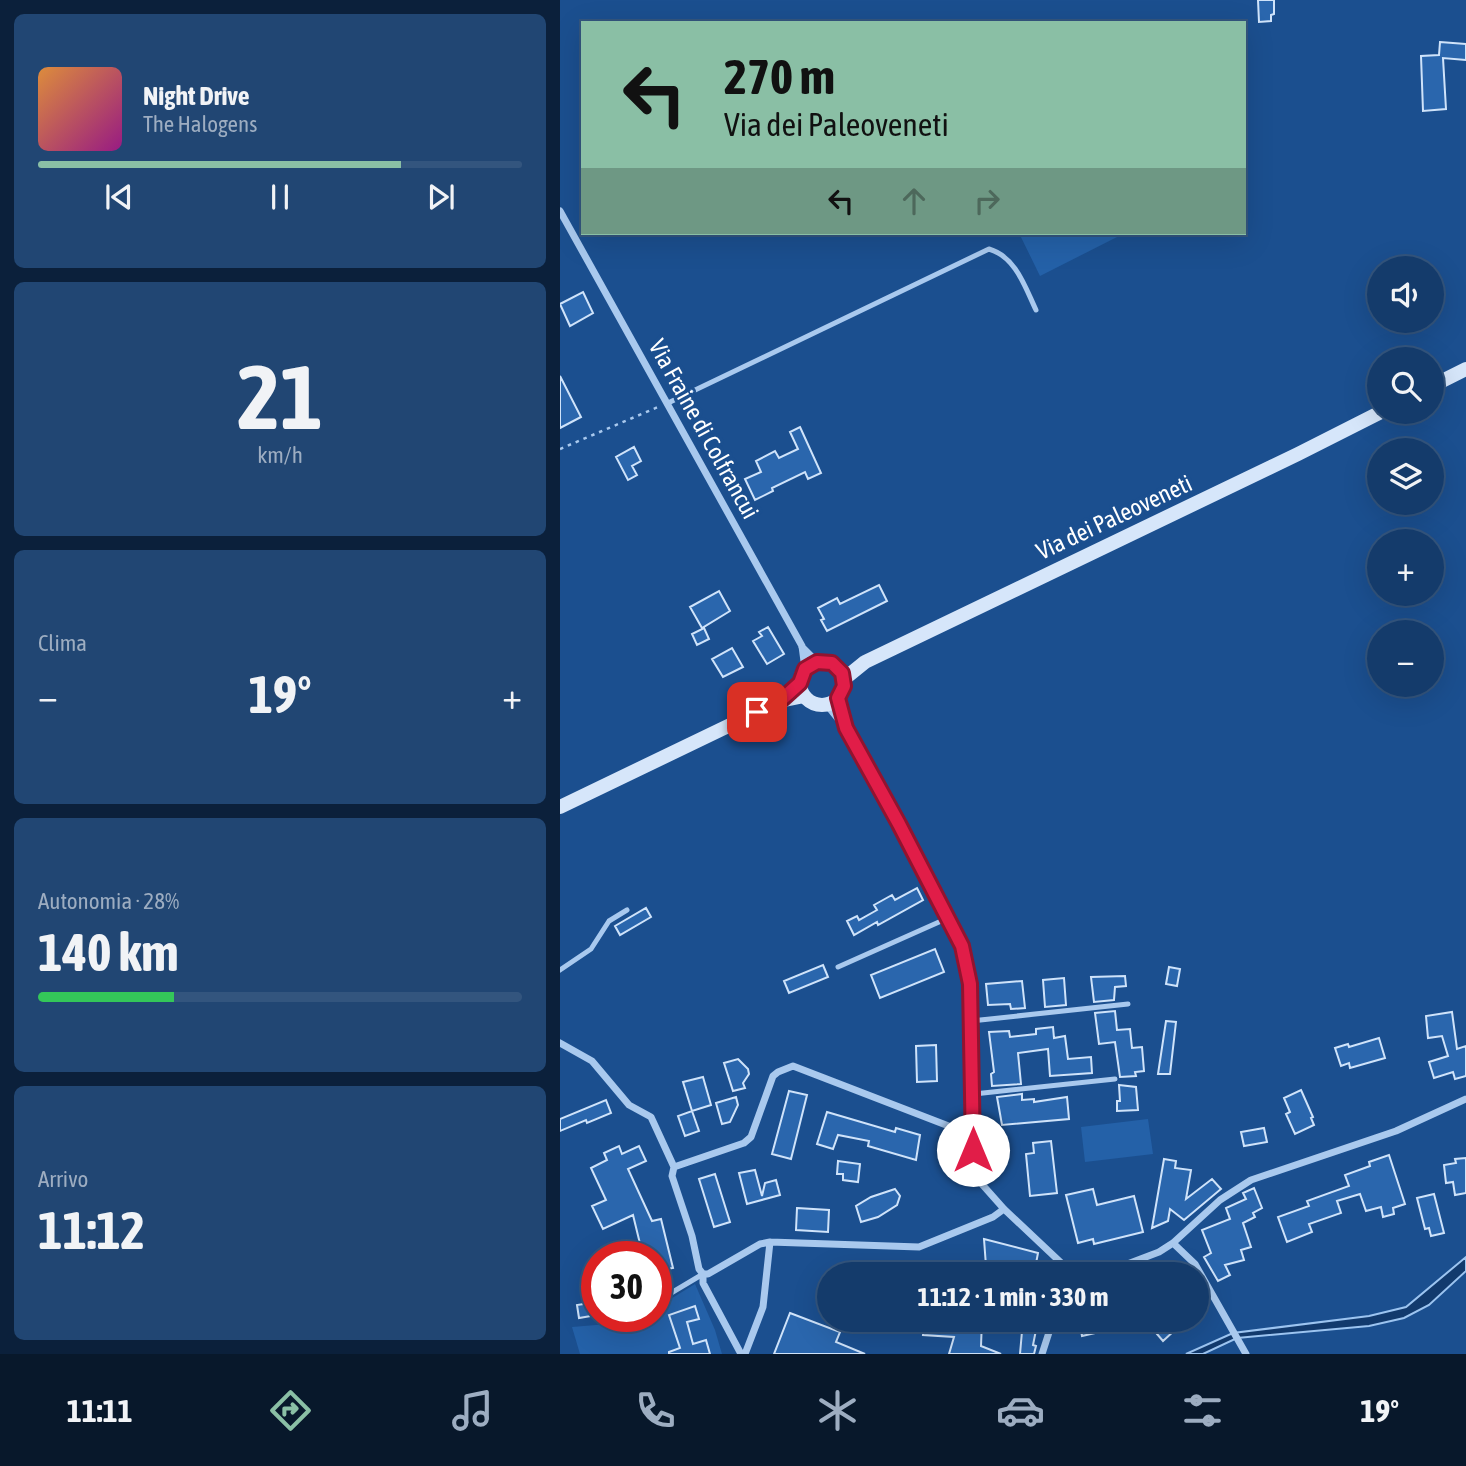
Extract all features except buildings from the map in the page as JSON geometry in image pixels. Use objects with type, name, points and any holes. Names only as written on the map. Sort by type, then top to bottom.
[{"type":"main road","points":[[1444,380],[1466,369]]},
{"type":"main road","name":"Via dei Paleoveneti","points":[[807,677],[832,663],[841,673],[1367,419]]},
{"type":"main road","points":[[560,807],[780,701],[807,677],[814,704],[833,702],[844,686],[841,673]]},
{"type":"street","name":"Via Fraine di Colfrancui","points":[[560,211],[802,646],[807,677]]},
{"type":"street","points":[[802,646],[807,677]]},
{"type":"street","points":[[833,702],[962,946],[970,984],[974,1094],[972,1135],[980,1182],[1004,1209],[1060,1262]]},
{"type":"street","points":[[833,702],[846,728]]},
{"type":"street","points":[[560,1043],[592,1061],[629,1105],[651,1117],[674,1167],[672,1176],[692,1236],[699,1269],[704,1274]]},
{"type":"street","points":[[674,1167],[744,1143],[751,1138],[769,1083],[778,1072],[793,1066],[972,1135]]},
{"type":"street","points":[[1133,1262],[1159,1252],[1173,1243],[1220,1200],[1251,1180],[1396,1131],[1466,1099]]},
{"type":"street","points":[[704,1274],[760,1244],[770,1242],[919,1247],[993,1217],[1004,1209]]},
{"type":"street","points":[[743,1354],[763,1307],[770,1242]]},
{"type":"street","points":[[1173,1243],[1195,1264],[1246,1353]]},
{"type":"street","points":[[704,1274],[703,1283],[743,1354]]},
{"type":"street","points":[[1042,1354],[1049,1332]]},
{"type":"lane","points":[[668,403],[989,249],[1005,256],[1012,264],[1036,310]]},
{"type":"lane","points":[[560,970],[591,949],[609,921],[627,911]]},
{"type":"lane","points":[[838,967],[948,918]]},
{"type":"lane","points":[[971,1021],[1128,1004]]},
{"type":"lane","points":[[974,1094],[1115,1079]]},
{"type":"lane","points":[[672,1293],[704,1274]]},
{"type":"path","points":[[560,449],[668,403]]},
{"type":"shaded area","points":[[1020,235],[1119,236],[1040,276]]},
{"type":"shaded area","points":[[1148,1119],[1153,1154],[1085,1162],[1081,1127]]},
{"type":"shaded area","points":[[1466,1257],[1466,1271],[1429,1305],[1404,1318],[1369,1326],[1237,1338],[1203,1354],[1186,1354],[1233,1333],[1369,1316],[1406,1307]]},
{"type":"shaded area","points":[[695,1284],[715,1330],[722,1354],[580,1354],[572,1327],[581,1326],[581,1332],[672,1332],[672,1298]]},
{"type":"route","points":[[757,712],[780,701],[800,683],[805,669],[811,664],[825,661],[832,663],[842,673],[844,686],[838,698],[846,728],[962,946],[970,984],[973,1150]]}]
